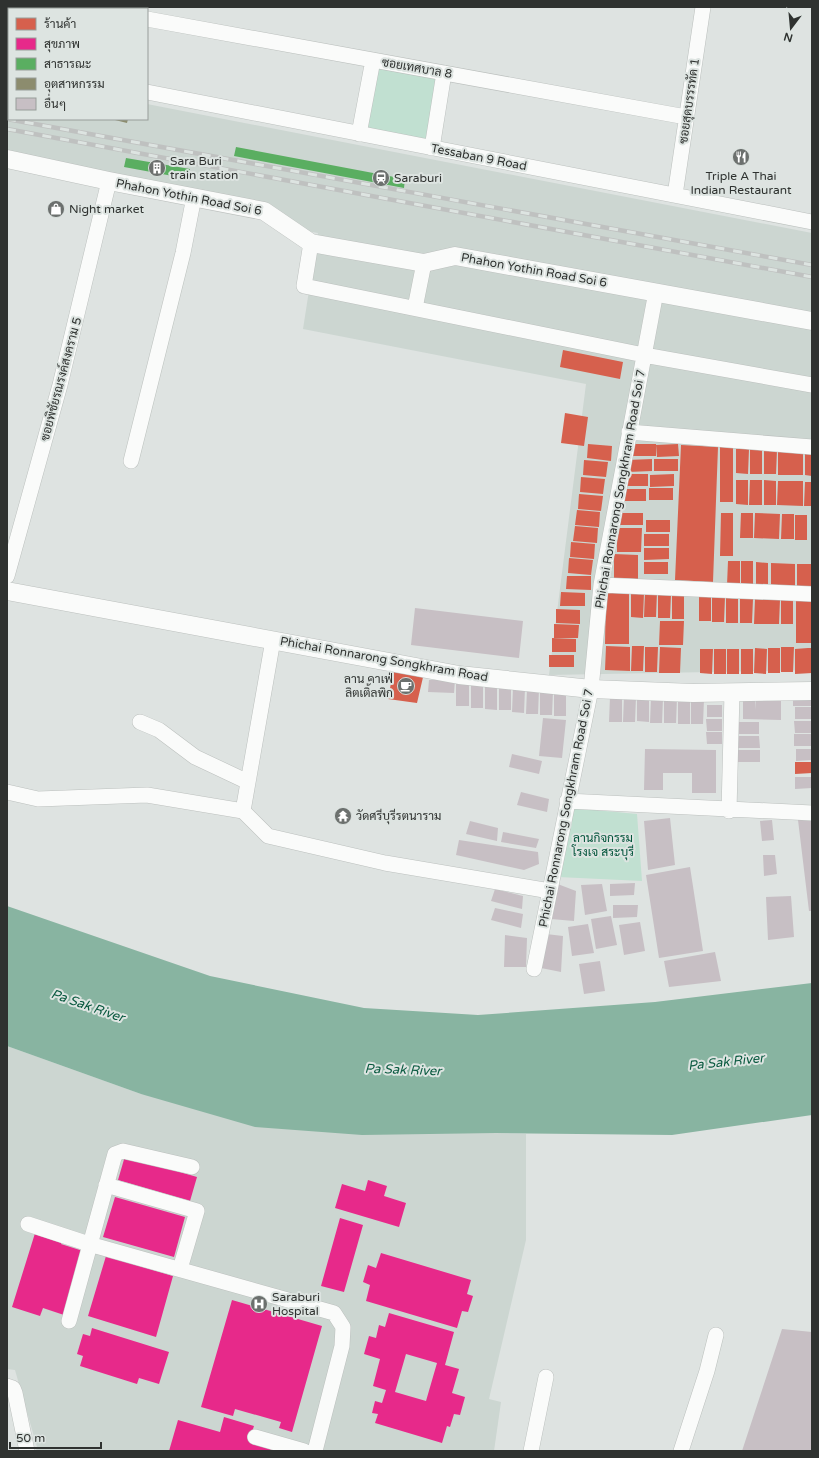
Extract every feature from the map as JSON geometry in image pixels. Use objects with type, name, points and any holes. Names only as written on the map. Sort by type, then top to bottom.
[{"type":"street","name":"ซอยสุดบรรรทัด 1","points":[[675,195],[703,7]]},
{"type":"street","name":"ซอยเทศบาล 8","points":[[148,19],[686,117]]},
{"type":"street","points":[[359,134],[372,60]]},
{"type":"street","points":[[432,148],[444,73]]},
{"type":"street","name":"Tessaban 9 Road","points":[[148,92],[812,222]]},
{"type":"street","name":"Phahon Yothin Road Soi 6","points":[[7,159],[109,181],[264,211],[311,243],[424,263],[455,256],[812,320]]},
{"type":"street","name":"ซอยพิชัยรณรงค์สงคราม 5","points":[[7,576],[60,385],[109,181]]},
{"type":"street","points":[[132,461],[183,254],[194,197]]},
{"type":"street","points":[[311,243],[304,286],[644,355],[812,386]]},
{"type":"street","points":[[414,308],[424,263]]},
{"type":"street","name":"Phichai Ronnarong Songkhram Road Soi 7","points":[[534,969],[591,689],[601,585],[656,292]]},
{"type":"street","points":[[630,432],[812,447]]},
{"type":"street","points":[[601,585],[812,594]]},
{"type":"street","name":"Phichai Ronnarong Songkhram Road","points":[[7,591],[459,675],[591,689],[693,693],[812,691]]},
{"type":"street","points":[[243,811],[273,640]]},
{"type":"street","points":[[729,811],[732,693]]},
{"type":"street","points":[[140,722],[159,730],[195,757],[248,782]]},
{"type":"street","points":[[7,792],[38,799],[147,795],[243,811],[268,836],[384,863],[550,891]]},
{"type":"street","points":[[567,802],[812,814]]},
{"type":"street","points":[[69,1321],[89,1244],[116,1154],[122,1151],[192,1167]]},
{"type":"street","points":[[106,1185],[197,1211],[180,1269]]},
{"type":"street","points":[[28,1224],[89,1244],[334,1313],[343,1327],[342,1346],[315,1451]]},
{"type":"street","points":[[681,1451],[707,1372],[716,1335]]},
{"type":"street","points":[[531,1451],[546,1377]]},
{"type":"street","points":[[7,1386],[13,1388],[15,1394],[27,1451]]},
{"type":"street","points":[[255,1437],[304,1451]]},
{"type":"shaded area","points":[[8,78],[8,120],[148,120],[148,104],[812,233],[812,670],[549,675],[586,384],[303,329],[318,233],[301,230],[277,211],[7,164]]},
{"type":"shaded area","name":"Saraburi Hospital","points":[[7,1046],[141,1094],[496,1133],[526,1134],[526,1240],[489,1399],[501,1402],[494,1451],[36,1451],[37,1447],[15,1370],[7,1369]]},
{"type":"green space","points":[[376,65],[438,75],[427,140],[365,129]]},
{"type":"green space","name":"ลานกิจกรรม โรงเจ สระบุรี","points":[[573,808],[637,814],[642,881],[558,877]]},
{"type":"water","name":"Pa Sak River","points":[[7,906],[210,976],[364,1008],[478,1015],[655,1002],[812,983],[812,1115],[672,1135],[496,1133],[362,1135],[255,1127],[141,1094],[7,1046]]},
{"type":"building: ร้านค้า","points":[[563,350],[623,362],[620,379],[560,367]]},
{"type":"building: ร้านค้า","points":[[565,413],[588,417],[584,446],[561,443]]},
{"type":"building: ร้านค้า","points":[[588,444],[612,446],[611,461],[587,458]]},
{"type":"building: ร้านค้า","points":[[631,444],[656,444],[656,456],[631,456]]},
{"type":"building: ร้านค้า","points":[[678,444],[679,456],[657,457],[656,445]]},
{"type":"building: ร้านค้า","points":[[681,445],[718,447],[713,582],[675,580]]},
{"type":"building: ร้านค้า","points":[[720,447],[733,447],[733,502],[720,502]]},
{"type":"building: ร้านค้า","points":[[736,449],[749,449],[748,474],[736,473]]},
{"type":"building: ร้านค้า","points":[[750,449],[762,449],[762,474],[750,474]]},
{"type":"building: ร้านค้า","points":[[764,450],[777,450],[776,474],[764,474]]},
{"type":"building: ร้านค้า","points":[[778,450],[803,450],[803,475],[778,475]]},
{"type":"building: ร้านค้า","points":[[805,451],[812,451],[812,476],[805,475]]},
{"type":"building: ร้านค้า","points":[[652,459],[652,471],[628,472],[627,460]]},
{"type":"building: ร้านค้า","points":[[654,459],[678,459],[678,471],[654,471]]},
{"type":"building: ร้านค้า","points":[[584,460],[608,462],[606,477],[583,475]]},
{"type":"building: ร้านค้า","points":[[624,474],[648,474],[648,486],[624,486]]},
{"type":"building: ร้านค้า","points":[[674,474],[674,486],[650,487],[650,475]]},
{"type":"building: ร้านค้า","points":[[581,477],[605,479],[603,494],[580,492]]},
{"type":"building: ร้านค้า","points":[[736,480],[748,480],[748,505],[736,504]]},
{"type":"building: ร้านค้า","points":[[750,480],[762,480],[762,505],[749,505]]},
{"type":"building: ร้านค้า","points":[[764,480],[776,481],[776,505],[764,505]]},
{"type":"building: ร้านค้า","points":[[778,481],[803,481],[803,506],[777,505]]},
{"type":"building: ร้านค้า","points":[[805,482],[812,482],[812,506],[804,506]]},
{"type":"building: ร้านค้า","points":[[649,488],[673,488],[673,500],[649,500]]},
{"type":"building: ร้านค้า","points":[[621,489],[646,489],[646,501],[622,501]]},
{"type":"building: ร้านค้า","points":[[579,494],[603,496],[601,511],[578,509]]},
{"type":"building: ร้านค้า","points":[[577,510],[600,512],[599,527],[575,525]]},
{"type":"building: ร้านค้า","points":[[618,513],[643,513],[643,525],[618,525]]},
{"type":"building: ร้านค้า","points":[[721,513],[733,513],[733,556],[720,556]]},
{"type":"building: ร้านค้า","points":[[741,513],[753,513],[753,538],[740,538]]},
{"type":"building: ร้านค้า","points":[[755,513],[780,514],[779,539],[754,538]]},
{"type":"building: ร้านค้า","points":[[782,514],[794,514],[794,539],[781,539]]},
{"type":"building: ร้านค้า","points":[[795,515],[807,515],[807,540],[795,540]]},
{"type":"building: ร้านค้า","points":[[646,520],[670,520],[670,532],[646,532]]},
{"type":"building: ร้านค้า","points":[[575,526],[598,528],[597,543],[573,541]]},
{"type":"building: ร้านค้า","points":[[617,528],[642,528],[641,552],[617,552]]},
{"type":"building: ร้านค้า","points":[[644,534],[669,534],[669,546],[644,546]]},
{"type":"building: ร้านค้า","points":[[571,542],[595,544],[594,559],[570,557]]},
{"type":"building: ร้านค้า","points":[[644,548],[669,548],[669,559],[644,560]]},
{"type":"building: ร้านค้า","points":[[614,554],[638,555],[638,579],[614,578]]},
{"type":"building: ร้านค้า","points":[[569,558],[593,560],[591,575],[568,573]]},
{"type":"building: ร้านค้า","points":[[728,561],[740,561],[740,586],[727,585]]},
{"type":"building: ร้านค้า","points":[[741,561],[753,561],[753,586],[741,585]]},
{"type":"building: ร้านค้า","points":[[644,562],[668,562],[668,574],[644,574]]},
{"type":"building: ร้านค้า","points":[[756,562],[768,563],[768,587],[756,587]]},
{"type":"building: ร้านค้า","points":[[771,563],[795,564],[795,588],[771,587]]},
{"type":"building: ร้านค้า","points":[[797,564],[812,564],[812,588],[797,588]]},
{"type":"building: ร้านค้า","points":[[567,576],[591,576],[591,590],[566,589]]},
{"type":"building: ร้านค้า","points":[[606,591],[629,592],[629,644],[605,644]]},
{"type":"building: ร้านค้า","points":[[561,592],[585,593],[585,606],[560,606]]},
{"type":"building: ร้านค้า","points":[[645,592],[657,592],[656,617],[644,617]]},
{"type":"building: ร้านค้า","points":[[631,593],[644,593],[643,618],[631,617]]},
{"type":"building: ร้านค้า","points":[[658,594],[671,594],[670,618],[658,618]]},
{"type":"building: ร้านค้า","points":[[672,594],[684,594],[684,619],[672,619]]},
{"type":"building: ร้านค้า","points":[[699,596],[711,597],[711,621],[699,621]]},
{"type":"building: ร้านค้า","points":[[712,597],[725,597],[724,622],[712,622]]},
{"type":"building: ร้านค้า","points":[[726,598],[738,599],[738,623],[726,623]]},
{"type":"building: ร้านค้า","points":[[740,598],[753,599],[752,623],[740,623]]},
{"type":"building: ร้านค้า","points":[[755,599],[780,600],[779,624],[754,624]]},
{"type":"building: ร้านค้า","points":[[781,599],[793,600],[793,624],[781,624]]},
{"type":"building: ร้านค้า","points":[[796,599],[812,599],[812,643],[796,643]]},
{"type":"building: ร้านค้า","points":[[556,609],[580,610],[580,624],[556,623]]},
{"type":"building: ร้านค้า","points":[[660,621],[684,621],[683,645],[659,645]]},
{"type":"building: ร้านค้า","points":[[554,624],[579,625],[578,638],[554,638]]},
{"type":"building: ร้านค้า","points":[[552,638],[576,639],[576,652],[552,652]]},
{"type":"building: ร้านค้า","points":[[606,646],[630,647],[630,671],[605,670]]},
{"type":"building: ร้านค้า","points":[[632,646],[644,646],[643,671],[631,671]]},
{"type":"building: ร้านค้า","points":[[645,647],[658,647],[657,672],[645,672]]},
{"type":"building: ร้านค้า","points":[[660,647],[681,648],[680,673],[659,673]]},
{"type":"building: ร้านค้า","points":[[781,647],[794,647],[793,672],[781,672]]},
{"type":"building: ร้านค้า","points":[[755,648],[767,649],[766,674],[754,673]]},
{"type":"building: ร้านค้า","points":[[768,648],[780,648],[780,673],[768,673]]},
{"type":"building: ร้านค้า","points":[[812,648],[812,673],[795,674],[795,649]]},
{"type":"building: ร้านค้า","points":[[700,649],[713,649],[712,674],[700,673]]},
{"type":"building: ร้านค้า","points":[[714,649],[726,649],[726,674],[714,674]]},
{"type":"building: ร้านค้า","points":[[727,649],[739,649],[739,674],[727,674]]},
{"type":"building: ร้านค้า","points":[[741,649],[753,649],[753,674],[741,674]]},
{"type":"building: ร้านค้า","points":[[549,655],[574,655],[574,667],[549,667]]},
{"type":"building: ร้านค้า","name":"ลาน คาเฟ่ ลิตเติ้ลพิก","points":[[394,667],[424,673],[417,703],[388,699]]},
{"type":"building: ร้านค้า","points":[[795,762],[812,762],[812,773],[795,774]]},
{"type":"building: สุขภาพ","points":[[125,1156],[197,1177],[190,1201],[118,1180]]},
{"type":"building: สุขภาพ","points":[[368,1180],[387,1186],[384,1196],[406,1203],[399,1227],[335,1208],[342,1184],[365,1191]]},
{"type":"building: สุขภาพ","points":[[115,1197],[185,1217],[174,1257],[103,1237]]},
{"type":"building: สุขภาพ","points":[[340,1218],[363,1225],[344,1292],[321,1286]]},
{"type":"building: สุขภาพ","points":[[36,1230],[63,1239],[61,1244],[83,1251],[64,1315],[43,1308],[40,1316],[12,1307]]},
{"type":"building: สุขภาพ","points":[[381,1253],[471,1280],[467,1294],[473,1296],[468,1312],[462,1311],[457,1328],[366,1301],[370,1285],[363,1282],[368,1265],[376,1268]]},
{"type":"building: สุขภาพ","points":[[106,1256],[173,1276],[156,1337],[88,1316]]},
{"type":"building: สุขภาพ","points":[[232,1300],[322,1326],[292,1432],[279,1428],[281,1422],[235,1409],[233,1416],[201,1407]]},
{"type":"building: สุขภาพ","points":[[389,1313],[454,1332],[445,1365],[459,1369],[452,1393],[465,1397],[460,1415],[454,1414],[450,1427],[447,1426],[442,1443],[375,1423],[378,1414],[372,1413],[375,1401],[382,1403],[386,1390],[373,1386],[380,1359],[364,1354],[369,1336],[376,1338],[379,1325],[385,1327]],"holes":[[[406,1354],[437,1363],[426,1401],[395,1392]]]},
{"type":"building: สุขภาพ","points":[[92,1328],[169,1352],[159,1384],[139,1378],[137,1384],[80,1366],[83,1356],[77,1354],[83,1334],[90,1336]]},
{"type":"building: สุขภาพ","points":[[224,1417],[254,1426],[249,1441],[285,1451],[169,1451],[178,1420],[220,1432]]},
{"type":"building: สาธารณะ","points":[[236,147],[405,179],[404,188],[234,156]]},
{"type":"building: สาธารณะ","name":"Sara Buri train station","points":[[126,158],[190,169],[189,179],[124,167]]},
{"type":"building: อุตสาหกรรม","points":[[115,120],[128,120],[127,123]]},
{"type":"building: อื่นๆ","points":[[415,608],[523,621],[519,658],[411,645]]},
{"type":"building: อื่นๆ","points":[[429,680],[455,680],[454,693],[428,692]]},
{"type":"building: อื่นๆ","points":[[456,681],[469,682],[469,706],[456,706]]},
{"type":"building: อื่นๆ","points":[[471,683],[483,683],[483,708],[471,708]]},
{"type":"building: อื่นๆ","points":[[485,685],[497,685],[497,710],[485,709]]},
{"type":"building: อื่นๆ","points":[[499,685],[511,686],[511,710],[499,710]]},
{"type":"building: อื่นๆ","points":[[513,688],[525,688],[524,713],[512,712]]},
{"type":"building: อื่นๆ","points":[[527,689],[539,689],[538,714],[526,714]]},
{"type":"building: อื่นๆ","points":[[540,690],[553,691],[552,715],[540,715]]},
{"type":"building: อื่นๆ","points":[[554,691],[566,691],[566,716],[554,716]]},
{"type":"building: อื่นๆ","points":[[743,694],[755,695],[756,710],[756,695],[781,695],[781,720],[743,719]]},
{"type":"building: อื่นๆ","points":[[793,694],[812,694],[812,706],[793,706]]},
{"type":"building: อื่นๆ","points":[[610,697],[622,698],[622,722],[609,722]]},
{"type":"building: อื่นๆ","points":[[624,697],[636,697],[635,722],[623,722]]},
{"type":"building: อื่นๆ","points":[[637,697],[649,697],[649,722],[637,721]]},
{"type":"building: อื่นๆ","points":[[651,698],[663,698],[662,723],[650,723]]},
{"type":"building: อื่นๆ","points":[[664,698],[677,698],[676,723],[664,723]]},
{"type":"building: อื่นๆ","points":[[678,699],[690,699],[690,724],[678,724]]},
{"type":"building: อื่นๆ","points":[[691,699],[704,699],[703,724],[691,724]]},
{"type":"building: อื่นๆ","points":[[707,705],[722,705],[722,717],[707,717]]},
{"type":"building: อื่นๆ","points":[[795,707],[812,707],[812,719],[795,719]]},
{"type":"building: อื่นๆ","points":[[543,718],[566,720],[562,758],[539,756]]},
{"type":"building: อื่นๆ","points":[[706,719],[722,719],[722,731],[707,731]]},
{"type":"building: อื่นๆ","points":[[794,721],[812,721],[812,733],[795,733]]},
{"type":"building: อื่นๆ","points":[[734,722],[759,722],[759,734],[735,734]]},
{"type":"building: อื่นๆ","points":[[706,732],[722,732],[722,744],[707,744]]},
{"type":"building: อื่นๆ","points":[[794,734],[812,734],[812,746],[794,746]]},
{"type":"building: อื่นๆ","points":[[735,736],[759,736],[760,748],[735,748]]},
{"type":"building: อื่นๆ","points":[[645,749],[716,750],[716,793],[692,793],[692,773],[663,773],[663,790],[644,790]]},
{"type":"building: อื่นๆ","points":[[796,749],[812,749],[812,760],[796,761]]},
{"type":"building: อื่นๆ","points":[[735,750],[760,750],[760,762],[735,762]]},
{"type":"building: อื่นๆ","points":[[512,754],[542,761],[539,774],[509,767]]},
{"type":"building: อื่นๆ","points":[[795,777],[812,777],[812,788],[795,789]]},
{"type":"building: อื่นๆ","points":[[521,792],[549,799],[547,812],[517,805]]},
{"type":"building: อื่นๆ","points":[[670,818],[675,865],[648,870],[644,821]]},
{"type":"building: อื่นๆ","points":[[812,818],[812,911],[809,911],[798,820]]},
{"type":"building: อื่นๆ","points":[[772,820],[774,840],[762,841],[760,821]]},
{"type":"building: อื่นๆ","points":[[470,821],[498,828],[497,841],[466,834]]},
{"type":"building: อื่นๆ","points":[[503,832],[539,839],[536,848],[501,842]]},
{"type":"building: อื่นๆ","points":[[459,840],[538,852],[539,864],[524,870],[456,855]]},
{"type":"building: อื่นๆ","points":[[763,855],[775,855],[777,874],[764,876]]},
{"type":"building: อื่นๆ","points":[[690,867],[703,951],[659,958],[646,875]]},
{"type":"building: อื่นๆ","points":[[555,883],[576,891],[574,921],[551,919]]},
{"type":"building: อื่นๆ","points":[[635,883],[634,895],[610,896],[610,884]]},
{"type":"building: อื่นๆ","points":[[602,884],[607,911],[585,915],[581,885]]},
{"type":"building: อื่นๆ","points":[[495,889],[523,896],[522,909],[491,901]]},
{"type":"building: อื่นๆ","points":[[791,896],[794,937],[768,940],[766,897]]},
{"type":"building: อื่นๆ","points":[[613,905],[638,905],[637,917],[613,918]]},
{"type":"building: อื่นๆ","points":[[495,908],[523,914],[521,928],[491,920]]},
{"type":"building: อื่นๆ","points":[[611,916],[617,945],[596,949],[591,919]]},
{"type":"building: อื่นๆ","points":[[640,922],[645,951],[624,955],[619,925]]},
{"type":"building: อื่นๆ","points":[[588,924],[594,953],[572,956],[568,927]]},
{"type":"building: อื่นๆ","points":[[546,934],[563,936],[561,972],[541,968]]},
{"type":"building: อื่นๆ","points":[[505,935],[527,938],[526,967],[504,967]]},
{"type":"building: อื่นๆ","points":[[715,952],[721,981],[669,987],[664,961]]},
{"type":"building: อื่นๆ","points":[[600,961],[605,991],[584,994],[579,964]]},
{"type":"building: อื่นๆ","points":[[782,1329],[812,1332],[812,1451],[742,1451]]},
{"type":"railway","points":[[13,120],[812,265]]},
{"type":"railway","points":[[7,129],[812,277]]},
{"type":"place","name":"Triple A Thai Indian Restaurant","points":[[741,157]]},
{"type":"place","name":"Sara Buri train station","points":[[157,168]]},
{"type":"place","name":"Saraburi","points":[[381,178]]},
{"type":"place","name":"Night market","points":[[56,209]]},
{"type":"place","name":"ลาน คาเฟ่ ลิตเติ้ลพิก","points":[[406,686]]},
{"type":"place","name":"วัดศรีบุรีรตนาราม","points":[[343,816]]},
{"type":"place","name":"Saraburi Hospital","points":[[259,1304]]}]
